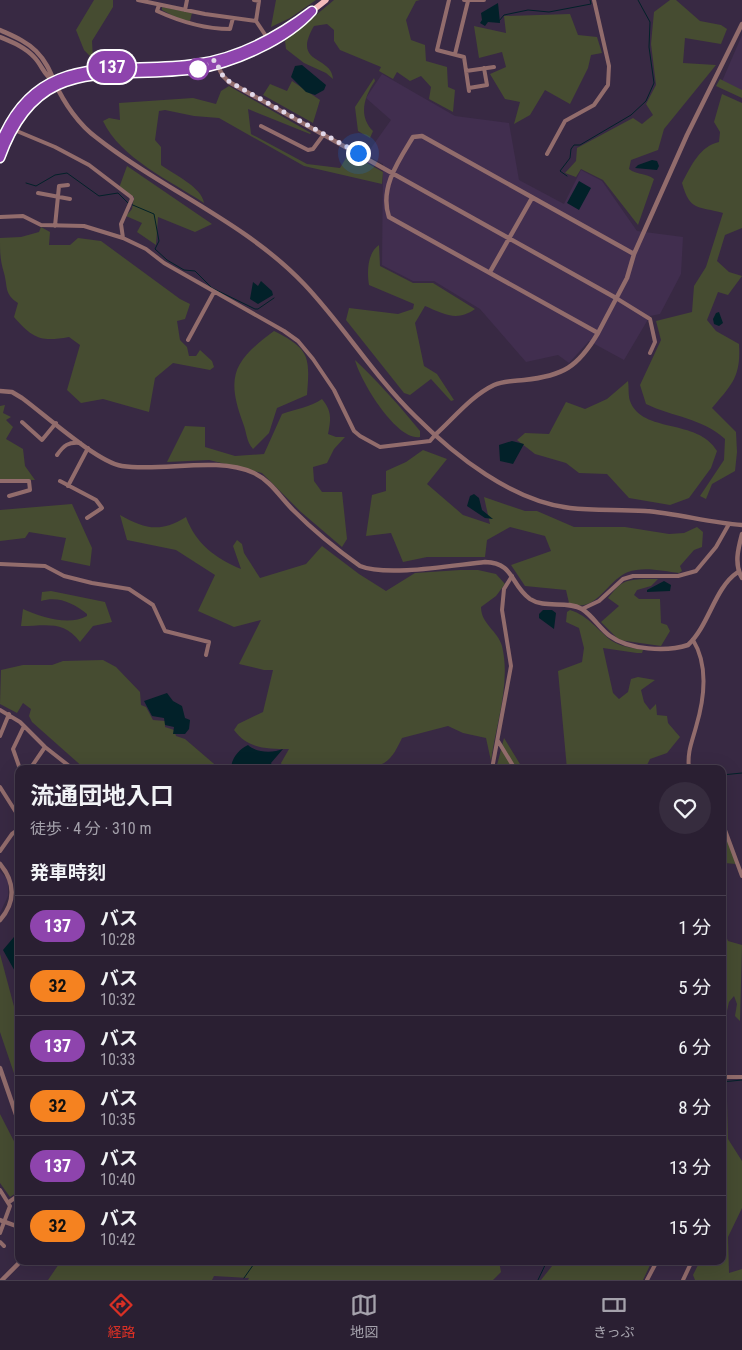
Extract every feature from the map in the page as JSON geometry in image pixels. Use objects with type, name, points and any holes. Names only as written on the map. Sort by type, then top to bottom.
[{"type":"highway","points":[[0,144],[21,107],[34,94],[55,83],[88,75],[167,72],[216,62],[286,34],[326,0]]},
{"type":"highway","points":[[216,62],[268,39],[312,11]]},
{"type":"highway","points":[[0,158],[12,129],[28,108],[55,83]]},
{"type":"street","points":[[138,0],[185,10],[256,21]]},
{"type":"street","points":[[185,10],[187,0]]},
{"type":"street","points":[[254,0],[259,1],[256,21],[268,39]]},
{"type":"street","points":[[449,0],[437,50],[464,56],[469,90],[487,85],[484,68]]},
{"type":"street","points":[[455,54],[466,0],[484,0]]},
{"type":"street","points":[[547,154],[565,121],[594,105],[608,85],[609,66],[594,0]]},
{"type":"street","points":[[159,5],[157,12],[182,22],[200,26],[230,29],[233,18]]},
{"type":"street","points":[[0,217],[23,216],[41,225],[84,226],[123,238],[146,249],[164,263],[284,331],[298,341],[334,390],[354,431],[372,444],[380,447],[430,441],[473,399],[496,384],[551,376],[570,368],[588,349],[627,278],[634,254],[687,136],[742,24]]},
{"type":"street","points":[[0,30],[24,41],[37,51],[48,66],[55,83],[78,119],[96,138],[262,248],[304,284],[369,365],[414,416],[451,451],[494,480],[546,502],[568,508],[646,511],[742,525]]},
{"type":"street","points":[[0,37],[28,51],[41,65],[46,76],[55,83]]},
{"type":"street","points":[[216,62],[223,76],[230,82],[616,298],[650,319],[655,342],[650,353]]},
{"type":"street","points":[[466,72],[494,67]]},
{"type":"street","points":[[261,126],[308,150],[314,149],[324,134]]},
{"type":"street","points":[[12,129],[55,146],[89,165],[131,197],[132,199],[121,224],[123,238]]},
{"type":"street","points":[[598,333],[389,217],[386,209],[392,173],[413,136],[422,136],[634,254]]},
{"type":"street","points":[[55,226],[59,186],[68,185]]},
{"type":"street","points":[[38,193],[70,199]]},
{"type":"street","points":[[490,272],[532,198]]},
{"type":"street","points":[[188,340],[214,292]]},
{"type":"street","points":[[0,391],[12,392],[88,448],[121,466],[214,466],[245,470],[256,474],[266,480],[306,523],[353,562],[368,569],[387,570],[485,562],[499,564],[512,576],[522,592],[532,600],[582,609],[608,635],[627,645],[675,648],[688,645],[693,640],[726,584],[738,572]]},
{"type":"street","points":[[22,422],[42,440],[56,423]]},
{"type":"street","points":[[57,455],[63,446],[70,442],[82,443]]},
{"type":"street","points":[[68,486],[88,448]]},
{"type":"street","points":[[0,481],[30,482],[30,490],[9,496]]},
{"type":"street","points":[[60,482],[96,500],[102,508],[87,518]]},
{"type":"street","points":[[582,609],[599,601],[623,579],[633,576],[678,576],[696,571],[716,547],[730,524]]},
{"type":"street","points":[[742,534],[738,548],[738,572],[742,578]]},
{"type":"street","points":[[0,564],[45,566],[52,571],[83,581],[129,589],[153,605],[165,631],[209,642],[206,655]]},
{"type":"street","points":[[493,765],[510,666],[502,610],[503,593],[512,576]]},
{"type":"street","points":[[689,765],[688,752],[703,695],[702,662],[693,640]]},
{"type":"street","points":[[0,710],[9,714],[24,726],[67,765]]},
{"type":"street","points":[[0,736],[9,714]]},
{"type":"street","points":[[18,765],[12,749],[24,726]]},
{"type":"street","points":[[498,741],[513,765]]},
{"type":"street","points":[[33,765],[45,747]]},
{"type":"street","points":[[0,788],[15,811]]},
{"type":"street","points":[[0,851],[15,832]]},
{"type":"street","points":[[726,833],[742,876]]},
{"type":"street","points":[[0,864],[10,878],[12,896],[6,913],[0,920]]},
{"type":"street","points":[[0,1068],[15,1111]]},
{"type":"street","points":[[726,1078],[742,1077]]},
{"type":"street","points":[[0,1190],[10,1206],[2,1221],[0,1232]]},
{"type":"street","points":[[9,1202],[15,1198]]},
{"type":"street","points":[[2,1221],[15,1226]]},
{"type":"street","points":[[0,1242],[4,1246]]},
{"type":"street","points":[[2,1280],[17,1265]]},
{"type":"street","points":[[647,1280],[656,1265]]},
{"type":"street","points":[[683,1280],[690,1265]]},
{"type":"street","points":[[686,1273],[689,1280]]},
{"type":"shaded area","points":[[742,35],[742,97],[720,86]]},
{"type":"shaded area","points":[[382,74],[455,116],[509,123],[519,180],[564,204],[581,170],[602,181],[637,231],[683,237],[681,274],[660,314],[650,316],[624,360],[589,341],[569,363],[558,355],[526,362],[480,309],[434,281],[413,281],[382,265],[383,164],[366,155],[391,120],[366,98]]},
{"type":"shaded area","points":[[0,871],[8,880],[8,896],[0,913]]},
{"type":"green space","points":[[94,0],[113,0],[113,7],[92,41],[93,59],[84,50],[76,30]]},
{"type":"green space","points":[[276,0],[316,0],[290,18],[271,27]]},
{"type":"green space","points":[[334,0],[420,0],[416,1],[406,20],[411,40],[425,45],[426,61],[447,67],[448,87],[455,90],[453,112],[429,99],[431,87],[421,76],[410,81],[397,72],[393,79],[379,71],[381,67],[340,50],[334,41],[334,30],[327,24],[314,26],[308,38],[307,47],[314,58],[331,71],[333,79],[326,73],[304,63],[286,49],[285,41]]},
{"type":"green space","points":[[670,0],[676,0],[700,21],[721,25],[727,29],[721,44],[685,38],[683,63],[716,65],[664,129],[658,150],[631,160],[629,169],[654,179],[638,225],[603,180],[581,169],[576,177],[565,173],[576,161],[577,148],[633,118],[642,124],[653,115],[646,104],[656,85],[651,44],[654,12]]},
{"type":"green space","points":[[162,7],[192,13],[190,21],[181,20],[162,10]]},
{"type":"green space","points":[[570,14],[578,35],[597,37],[602,53],[591,55],[588,68],[570,104],[545,90],[530,115],[514,124],[520,102],[505,99],[490,74],[506,67],[502,52],[479,58],[474,26],[506,33],[504,16]]},
{"type":"green space","points":[[374,78],[375,81],[368,93],[364,106],[365,119],[373,131],[370,138],[358,131],[355,107]]},
{"type":"green space","points":[[720,79],[742,90],[742,98],[716,86]]},
{"type":"green space","points":[[292,81],[320,100],[313,123],[263,95],[270,84],[287,91]]},
{"type":"green space","points":[[229,86],[311,133],[248,109],[251,134],[307,164],[340,168],[349,153],[383,172],[382,184],[304,166],[219,118],[194,116],[165,110],[159,111],[155,140],[161,147],[161,165],[193,186],[202,197],[204,203],[148,168],[134,157],[121,146],[103,121],[109,118],[120,120],[119,103],[193,98],[216,104],[221,91]]},
{"type":"green space","points":[[722,94],[742,103],[742,228],[725,235],[717,261],[729,272],[742,276],[728,295],[718,292],[707,320],[716,331],[739,344],[737,372],[730,386],[712,408],[736,432],[737,452],[735,471],[712,484],[706,499],[700,496],[724,460],[725,439],[707,426],[646,404],[640,385],[661,340],[656,321],[692,312],[694,286],[706,267],[723,213],[696,206],[688,199],[682,183],[701,152],[712,144],[719,142],[720,132],[714,122]]},
{"type":"green space","points":[[127,166],[212,224],[195,232],[158,217],[156,245],[137,232],[142,223],[126,216],[132,209],[134,197],[119,188]]},
{"type":"green space","points":[[41,227],[50,232],[49,245],[70,245],[78,238],[101,241],[180,299],[190,304],[185,319],[177,321],[180,340],[187,347],[189,356],[196,356],[200,350],[212,361],[214,367],[210,370],[173,363],[155,378],[149,412],[103,399],[81,403],[67,390],[80,345],[69,337],[44,339],[32,334],[14,317],[18,303],[10,296],[7,290],[1,260],[0,238],[21,237],[39,232]]},
{"type":"green space","points":[[379,245],[380,266],[413,283],[433,283],[475,309],[456,316],[444,314],[425,306],[415,323],[424,366],[437,374],[454,400],[451,401],[431,379],[410,395],[404,393],[346,320],[349,308],[398,314],[413,309],[414,304],[369,285],[368,269],[370,258]]},
{"type":"green space","points":[[274,331],[295,343],[305,356],[308,372],[307,395],[277,408],[269,433],[253,449],[248,440],[238,406],[235,380],[242,360]]},
{"type":"green space","points":[[355,360],[405,412],[420,431],[420,437],[411,436],[390,420],[371,394]]},
{"type":"green space","points":[[628,381],[630,401],[636,411],[658,423],[697,434],[708,441],[717,451],[711,468],[689,498],[670,505],[629,498],[607,474],[579,473],[566,463],[535,454],[517,440],[525,433],[549,434],[566,402],[585,409],[607,399]]},
{"type":"green space","points":[[322,399],[328,407],[330,415],[328,434],[336,437],[345,437],[334,449],[327,463],[313,467],[314,481],[322,492],[342,492],[347,539],[342,547],[301,512],[262,473],[209,460],[167,462],[185,426],[205,427],[205,447],[235,456],[264,454],[282,414],[308,406]]},
{"type":"green space","points":[[5,405],[3,413],[11,417],[6,420],[13,427],[6,439],[23,449],[25,466],[35,480],[0,479],[0,406]]},
{"type":"green space","points":[[423,450],[447,459],[427,484],[463,515],[490,524],[484,497],[525,511],[537,511],[574,527],[625,527],[669,534],[684,533],[697,527],[703,532],[702,547],[694,550],[680,566],[682,571],[679,573],[647,569],[634,570],[621,576],[594,601],[578,605],[569,603],[566,590],[525,586],[511,565],[551,551],[545,536],[510,527],[487,540],[485,557],[427,557],[403,562],[391,533],[366,536],[372,495],[386,491],[386,471],[406,462]]},
{"type":"green space","points":[[72,504],[92,548],[90,566],[61,560],[66,538],[29,532],[25,538],[0,541],[0,510]]},
{"type":"green space","points":[[120,515],[145,526],[153,527],[168,525],[186,517],[195,535],[208,549],[223,560],[241,569],[233,546],[237,540],[242,544],[244,553],[260,578],[306,564],[322,546],[359,574],[386,591],[415,573],[478,570],[496,574],[505,584],[496,596],[481,607],[484,618],[502,646],[505,674],[502,704],[491,761],[486,738],[463,733],[448,726],[402,738],[390,758],[378,765],[282,765],[289,749],[258,747],[245,741],[234,730],[238,724],[263,712],[273,670],[264,670],[239,664],[261,620],[234,627],[198,611],[215,575],[176,550],[127,540]]},
{"type":"green space","points":[[658,579],[651,586],[637,590],[634,595],[639,599],[660,599],[661,623],[667,625],[670,631],[661,646],[619,640],[601,622],[619,606],[608,598],[616,588],[627,581]]},
{"type":"green space","points":[[51,591],[105,602],[112,622],[93,626],[80,642],[68,630],[61,627],[46,625],[21,626],[23,609],[38,615],[63,620],[80,619],[87,616],[82,610],[60,600],[41,601],[42,592]]},
{"type":"green space","points":[[570,610],[588,620],[612,641],[643,650],[642,653],[637,653],[603,648],[613,693],[619,699],[628,692],[631,679],[638,677],[655,680],[641,690],[644,702],[650,710],[656,704],[657,715],[667,716],[668,723],[680,737],[667,753],[650,759],[647,765],[567,765],[558,671],[582,662],[584,648],[579,628],[566,622],[567,612]]},
{"type":"green space","points":[[103,660],[116,667],[140,692],[141,705],[146,707],[153,720],[165,721],[165,727],[174,730],[176,736],[185,739],[215,765],[80,765],[32,722],[29,716],[31,709],[23,703],[17,713],[0,704],[1,670],[23,665],[52,665],[63,661]]},
{"type":"green space","points":[[504,738],[521,765],[497,765]]},
{"type":"green space","points":[[726,837],[736,864],[726,863]]},
{"type":"green space","points":[[726,936],[728,941],[742,945],[740,1021],[735,1016],[737,1004],[734,996],[729,1002],[727,1011]]},
{"type":"green space","points":[[0,954],[15,1010],[15,1076],[0,1032]]},
{"type":"green space","points":[[726,1099],[728,1139],[742,1161],[742,1208],[728,1237],[729,1273],[742,1269],[742,1280],[695,1280],[693,1275],[698,1265],[726,1265]]},
{"type":"green space","points":[[0,1114],[15,1143],[15,1194],[10,1197],[0,1183]]},
{"type":"green space","points":[[58,1265],[500,1265],[501,1272],[493,1280],[248,1280],[249,1278],[214,1276],[212,1280],[48,1280]]},
{"type":"green space","points":[[553,1265],[650,1265],[643,1280],[541,1280]]},
{"type":"water","points":[[498,3],[500,23],[488,22],[485,26],[480,23],[482,20],[481,13]]},
{"type":"water","points":[[302,65],[326,85],[324,90],[315,95],[306,92],[291,77],[295,66]]},
{"type":"water","points":[[652,160],[657,161],[659,166],[657,170],[635,168],[638,165]]},
{"type":"water","points":[[579,181],[591,188],[579,210],[567,203]]},
{"type":"water","points":[[261,281],[272,291],[273,295],[258,304],[250,299],[253,282],[258,286]]},
{"type":"water","points":[[719,312],[723,323],[719,326],[714,324],[713,319],[716,313]]},
{"type":"water","points":[[512,441],[524,444],[513,464],[500,461],[499,445]]},
{"type":"water","points":[[474,494],[479,498],[482,510],[493,519],[485,518],[467,506],[470,496]]},
{"type":"water","points":[[664,581],[671,585],[670,591],[647,592],[647,590]]},
{"type":"water","points":[[543,610],[552,610],[556,613],[554,629],[539,618],[539,614]]},
{"type":"water","points":[[167,693],[173,701],[182,706],[185,718],[190,720],[189,729],[185,734],[173,734],[174,727],[165,725],[164,718],[152,716],[144,701]]},
{"type":"water","points":[[248,745],[255,750],[274,751],[283,749],[271,763],[272,765],[232,765],[236,755]]},
{"type":"water","points":[[15,936],[15,971],[3,950]]},
{"type":"waterway","points":[[499,21],[504,15],[528,10],[549,12],[591,4],[590,0]]},
{"type":"waterway","points":[[567,176],[560,171],[570,158],[571,149],[574,145],[580,145],[631,115],[646,101],[654,83],[649,47],[650,22],[638,0]]},
{"type":"waterway","points":[[26,183],[36,186],[55,175],[67,173],[99,196],[118,193],[128,203],[154,214],[159,241],[155,249],[167,260],[184,270],[195,271],[212,288],[255,309],[258,309],[274,298]]},
{"type":"waterway","points":[[726,775],[742,773]]},
{"type":"waterway","points":[[726,1082],[742,1080]]},
{"type":"waterway","points":[[244,1278],[253,1265]]},
{"type":"waterway","points":[[538,1280],[545,1265]]},
{"type":"bus line","name":"137","points":[[0,144],[4,133],[21,107],[34,94],[54,81],[86,70],[122,66],[164,67],[215,60],[284,31],[312,11],[286,34],[232,60],[217,65],[167,72],[116,72],[88,75],[56,86],[28,108],[16,121],[0,158]]},
{"type":"route","points":[[198,69],[215,60],[223,76],[230,82],[358,153]]}]
